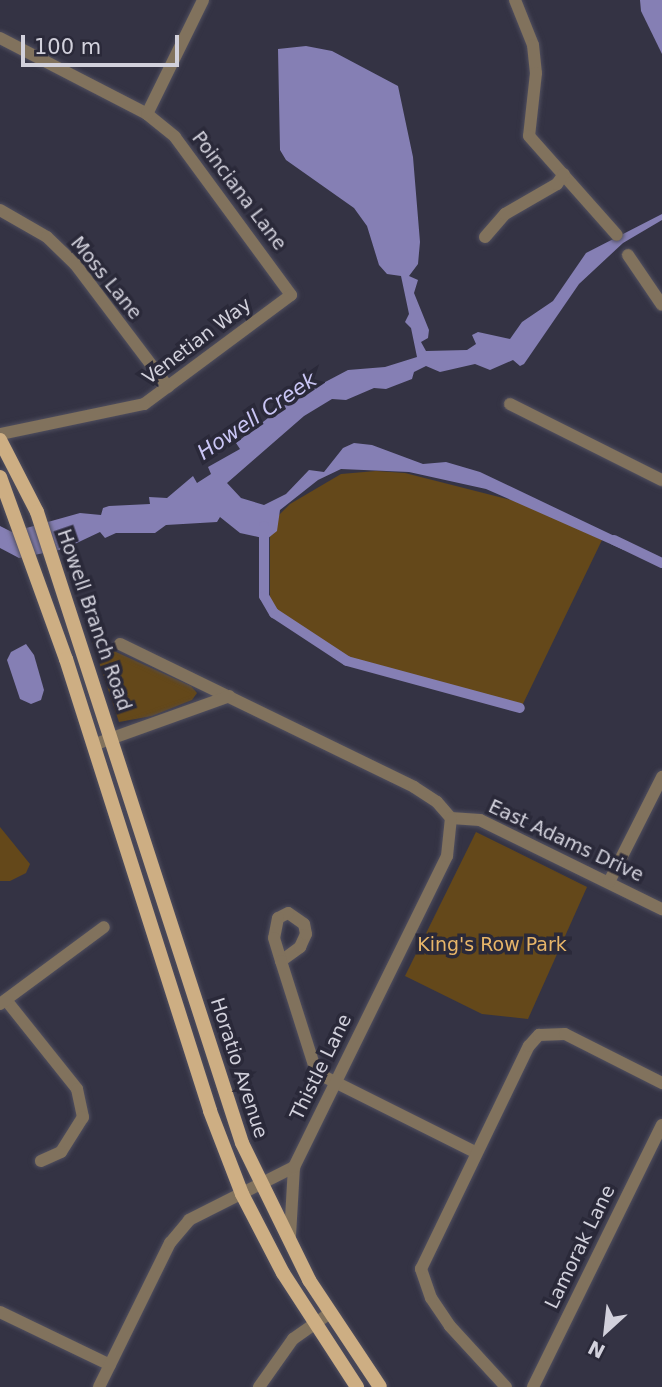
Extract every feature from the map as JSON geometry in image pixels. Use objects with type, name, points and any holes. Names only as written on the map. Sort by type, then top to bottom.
[{"type":"main road","name":"Howell Branch Road","points":[[0,440],[37,512],[113,737]]},
{"type":"main road","name":"Howell Branch Road","points":[[0,477],[19,520],[93,744]]},
{"type":"main road","name":"Horatio Avenue","points":[[113,737],[242,1143],[291,1247],[330,1313],[380,1387]]},
{"type":"main road","name":"Horatio Avenue","points":[[93,744],[165,969],[242,1194],[314,1322],[357,1387]]},
{"type":"main road","points":[[165,969],[184,962]]},
{"type":"street","points":[[147,114],[203,0]]},
{"type":"street","points":[[515,0],[534,54],[536,91],[530,136],[617,235]]},
{"type":"street","name":"Poinciana Lane","points":[[0,38],[147,114],[195,159],[291,295]]},
{"type":"street","points":[[485,237],[505,214],[557,184],[564,174]]},
{"type":"street","name":"Moss Lane","points":[[0,210],[47,237],[75,264],[168,387]]},
{"type":"street","points":[[628,255],[662,305]]},
{"type":"street","name":"Venetian Way","points":[[0,434],[113,414],[144,404],[291,295]]},
{"type":"street","points":[[510,404],[662,480]]},
{"type":"street","points":[[120,644],[414,788],[437,802],[451,818]]},
{"type":"street","name":"Howell Branch Road","points":[[113,737],[230,696]]},
{"type":"street","points":[[93,744],[113,737]]},
{"type":"street","points":[[609,882],[662,776]]},
{"type":"street","name":"East Adams Drive","points":[[451,818],[480,820],[662,909]]},
{"type":"street","name":"Thistle Lane","points":[[293,1167],[447,856],[451,818]]},
{"type":"street","points":[[41,1161],[61,1152],[83,1118],[77,1089],[3,1002],[104,926]]},
{"type":"street","points":[[281,961],[314,1065],[335,1083],[475,1153]]},
{"type":"street","points":[[506,1387],[450,1325],[431,1298],[421,1269],[529,1046],[539,1035],[565,1034],[662,1083]]},
{"type":"street","name":"Lamorak Lane","points":[[533,1387],[662,1125]]},
{"type":"street","points":[[99,1387],[170,1244],[189,1220],[261,1187],[293,1167]]},
{"type":"street","points":[[291,1247],[288,1220],[293,1167]]},
{"type":"street","points":[[0,1312],[110,1365]]},
{"type":"street","points":[[261,1385],[282,1350],[314,1322],[330,1313]]},
{"type":"green space","points":[[376,471],[405,473],[527,504],[602,540],[520,710],[348,661],[270,610],[270,524],[290,504],[341,474]]},
{"type":"green space","points":[[92,641],[191,686],[197,693],[192,700],[152,716],[119,722]]},
{"type":"green space","points":[[0,827],[30,864],[26,873],[10,881],[0,881]]},
{"type":"green space","name":"King's Row Park","points":[[476,832],[587,887],[528,1019],[482,1014],[405,976]]},
{"type":"shaded area","points":[[640,0],[662,0],[662,54],[641,11]]},
{"type":"shaded area","points":[[306,46],[332,51],[398,86],[413,157],[420,242],[418,264],[409,276],[418,280],[414,293],[429,330],[428,338],[421,342],[426,351],[467,350],[476,344],[472,335],[478,332],[510,339],[522,322],[553,301],[586,253],[662,214],[662,220],[623,243],[579,284],[524,364],[520,366],[513,360],[490,370],[475,364],[440,372],[426,366],[414,372],[412,379],[386,389],[374,388],[346,400],[332,399],[304,416],[227,483],[241,498],[264,505],[286,494],[309,470],[324,472],[343,448],[354,443],[372,445],[423,464],[446,462],[480,472],[625,541],[624,550],[486,489],[409,472],[341,469],[318,480],[280,510],[277,531],[267,539],[240,533],[220,517],[217,522],[166,525],[155,533],[116,533],[105,538],[100,532],[64,549],[19,558],[0,548],[0,526],[12,532],[80,513],[101,515],[103,508],[109,506],[150,504],[149,497],[167,498],[193,476],[197,483],[211,474],[208,467],[240,449],[236,443],[291,400],[348,370],[385,367],[417,357],[411,328],[405,322],[409,314],[401,276],[387,274],[379,265],[367,226],[354,208],[286,160],[280,150],[278,49]]},
{"type":"shaded area","points":[[26,644],[34,655],[44,690],[41,700],[31,704],[20,699],[7,660],[11,652]]},
{"type":"waterway","points":[[264,526],[264,596],[274,613],[347,661],[520,708]]},
{"type":"waterway","points":[[614,540],[662,563]]},
{"type":"water label","name":"Howell Creek","points":[[257,416]]}]
